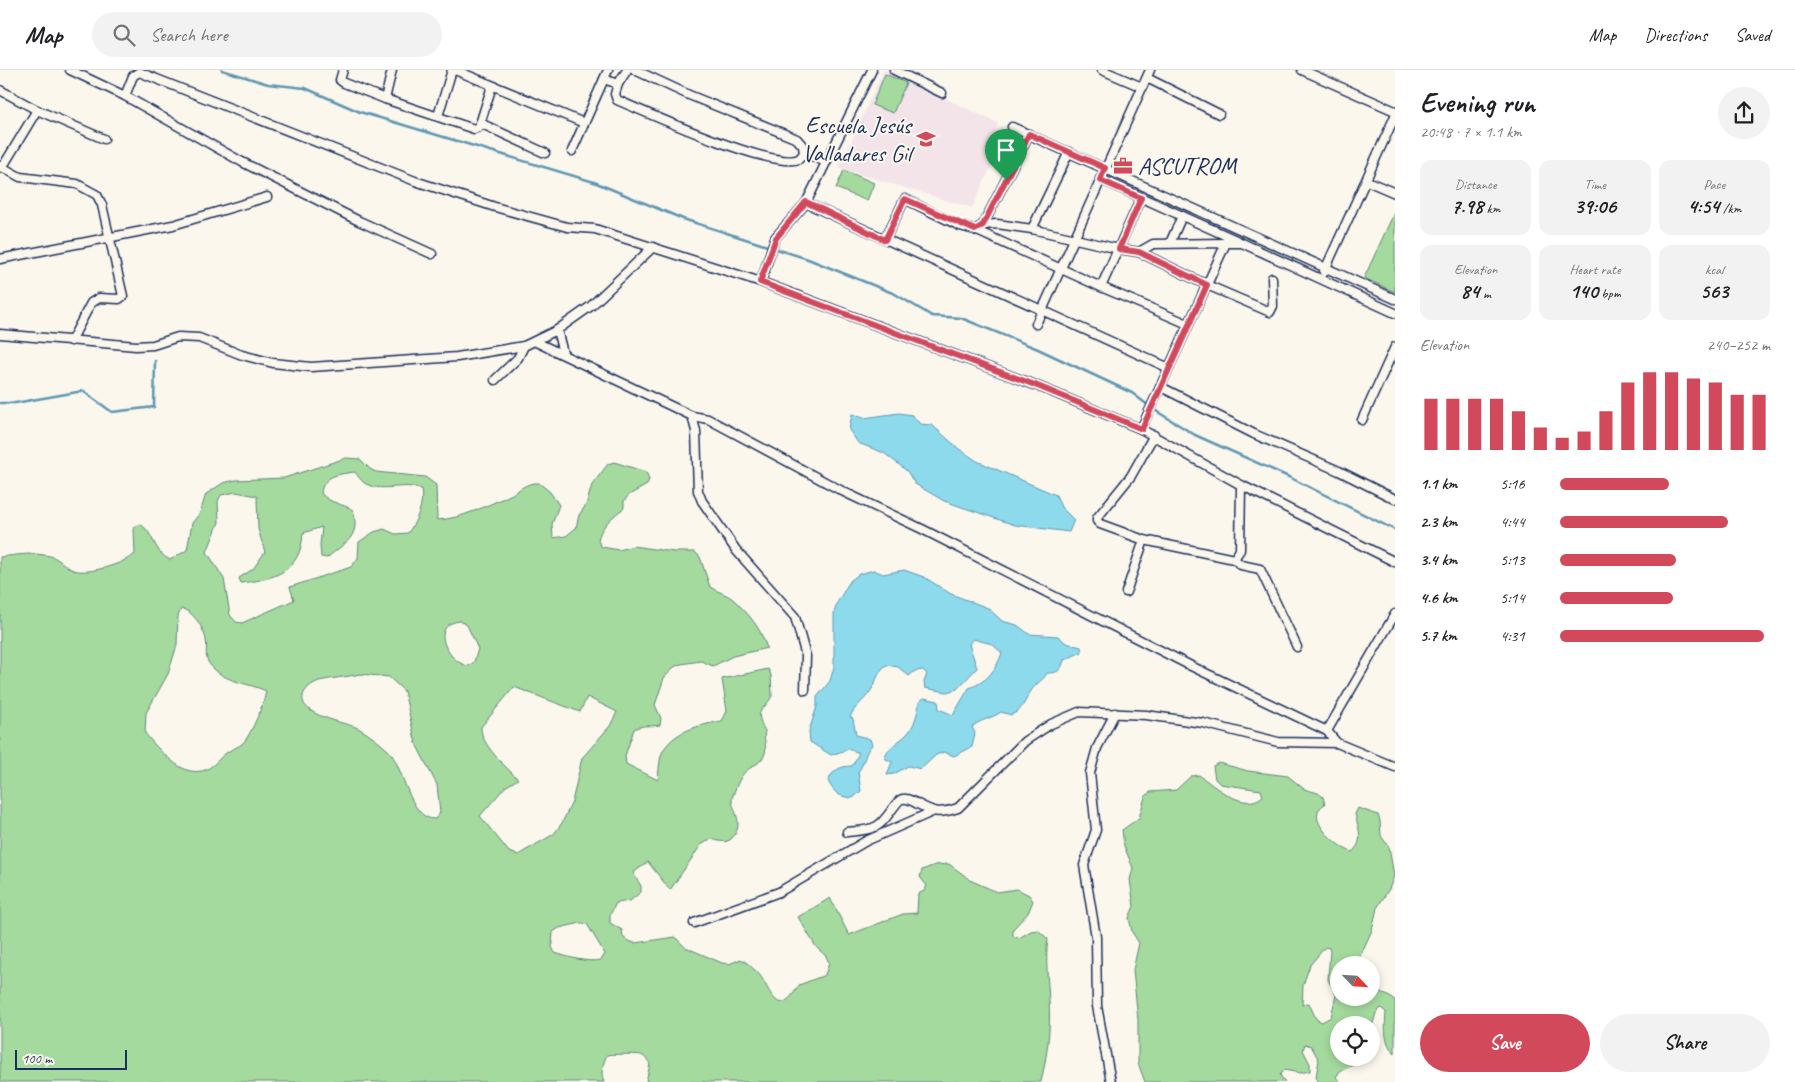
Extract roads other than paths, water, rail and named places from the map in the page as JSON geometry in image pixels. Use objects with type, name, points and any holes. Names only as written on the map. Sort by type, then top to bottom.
[{"type":"street","points":[[70,70],[125,96],[242,162],[359,221],[432,254]]},
{"type":"street","points":[[343,70],[340,80],[344,83],[474,129],[478,128],[492,86]]},
{"type":"street","points":[[385,99],[392,70]]},
{"type":"street","points":[[438,116],[454,70],[584,123]]},
{"type":"street","points":[[572,150],[608,70]]},
{"type":"street","points":[[627,70],[618,84],[615,94],[617,100],[752,153],[789,161],[799,159],[804,153],[803,146],[797,139],[689,95],[635,70]]},
{"type":"street","points":[[760,282],[776,238],[806,202],[872,70]]},
{"type":"street","points":[[894,70],[942,93]]},
{"type":"street","points":[[1102,70],[1142,87]]},
{"type":"street","points":[[1302,70],[1395,111]]},
{"type":"street","points":[[125,96],[133,76],[140,72],[415,181],[567,227],[595,229],[760,282],[1143,426],[1154,435],[1242,485],[1395,562]]},
{"type":"street","points":[[1036,324],[1148,74],[1219,114]]},
{"type":"street","points":[[604,78],[618,84]]},
{"type":"street","points":[[0,90],[37,110],[104,139]]},
{"type":"street","points":[[37,110],[1,167],[20,177],[77,184],[92,191],[102,205],[123,296],[120,299],[99,298],[91,303],[71,341]]},
{"type":"street","points":[[1321,279],[1395,116]]},
{"type":"street","points":[[480,123],[545,153]]},
{"type":"street","points":[[1012,127],[1395,299]]},
{"type":"street","points":[[983,225],[1029,134]]},
{"type":"street","points":[[1032,229],[1069,152]]},
{"type":"street","points":[[804,153],[826,162]]},
{"type":"street","points":[[1100,180],[1395,313]]},
{"type":"street","points":[[1367,181],[1395,193]]},
{"type":"street","points":[[0,260],[173,225],[267,197]]},
{"type":"street","points":[[1101,288],[1141,198]]},
{"type":"street","points":[[885,240],[905,199],[1101,288],[1188,324]]},
{"type":"street","points":[[806,202],[885,240],[1042,309],[1169,368]]},
{"type":"street","points":[[1170,242],[1182,216]]},
{"type":"street","points":[[975,230],[983,225],[997,224],[1032,229],[1074,240],[1139,252],[1207,285],[1270,312],[1273,306],[1272,278]]},
{"type":"street","points":[[1139,252],[1153,244],[1170,242],[1242,243]]},
{"type":"street","points":[[1143,426],[1226,243]]},
{"type":"street","points":[[0,334],[136,346],[153,346],[178,337],[199,338],[242,355],[273,363],[311,367],[457,357],[524,346],[536,342],[591,306],[654,247]]},
{"type":"street","points":[[557,330],[563,353]]},
{"type":"street","points":[[536,342],[563,353],[692,416],[708,419],[844,492],[922,529],[1193,667],[1328,731],[1337,743]]},
{"type":"street","points":[[495,380],[518,358],[524,346]]},
{"type":"street","points":[[1362,420],[1395,347]]},
{"type":"street","points":[[1159,390],[1340,471],[1395,499]]},
{"type":"street","points":[[692,416],[696,431],[698,491],[702,501],[736,550],[796,617],[806,656],[805,690]]},
{"type":"street","points":[[1154,435],[1131,476],[1097,521],[1144,540],[1234,559],[1241,565],[1260,569],[1297,647]]},
{"type":"street","points":[[1234,559],[1240,550],[1242,485]]},
{"type":"street","points":[[1126,592],[1144,540]]},
{"type":"street","points":[[1328,731],[1395,614]]},
{"type":"street","points":[[694,923],[779,892],[866,841],[932,812],[943,812],[958,808],[1025,741],[1051,724],[1079,712],[1146,715],[1203,723],[1278,742],[1337,743],[1395,767]]},
{"type":"street","points":[[1111,1082],[1097,1006],[1096,937],[1092,901],[1084,865],[1096,830],[1090,773],[1097,748],[1115,714]]},
{"type":"street","points":[[847,832],[868,830],[879,825],[892,813],[895,802],[901,799],[908,799],[932,812]]},
{"type":"water","points":[[899,413],[912,415],[920,424],[932,425],[959,449],[977,461],[1056,495],[1061,507],[1074,520],[1069,532],[1015,525],[944,501],[915,484],[907,471],[884,453],[858,443],[849,430],[852,414],[864,418]]},
{"type":"water","points":[[874,570],[883,574],[904,570],[924,577],[951,594],[988,608],[1002,621],[1017,625],[1029,634],[1058,636],[1066,643],[1081,647],[1082,652],[1064,660],[1062,667],[1058,671],[1047,673],[1016,712],[1011,715],[1001,712],[972,727],[975,733],[972,747],[954,756],[944,752],[936,755],[921,769],[908,766],[894,774],[887,775],[892,762],[884,758],[888,750],[905,736],[913,726],[919,702],[924,698],[938,701],[939,709],[953,715],[969,688],[990,675],[1002,653],[992,644],[973,639],[969,644],[977,668],[957,689],[947,692],[925,688],[924,682],[927,674],[923,670],[915,671],[909,676],[898,667],[886,665],[870,692],[850,717],[853,719],[856,735],[870,739],[872,745],[867,751],[858,772],[861,791],[853,798],[844,797],[832,789],[828,781],[837,769],[852,766],[859,753],[849,749],[831,755],[810,742],[809,731],[817,706],[817,697],[830,681],[834,667],[834,613],[837,603],[850,581],[859,574]]},
{"type":"waterway","points":[[222,70],[268,84],[305,88],[360,112],[594,182],[683,219],[808,259],[895,294],[932,316],[961,318],[1038,349],[1132,393],[1149,406]]},
{"type":"waterway","points":[[0,403],[15,403],[83,391],[112,412],[154,407],[155,361]]},
{"type":"waterway","points":[[1153,409],[1195,435],[1291,478],[1395,530]]},
{"type":"place","name":"Escuela Jesús Valladares Gil","points":[[926,139]]},
{"type":"place","name":"ASCUTROM","points":[[1123,166]]}]
